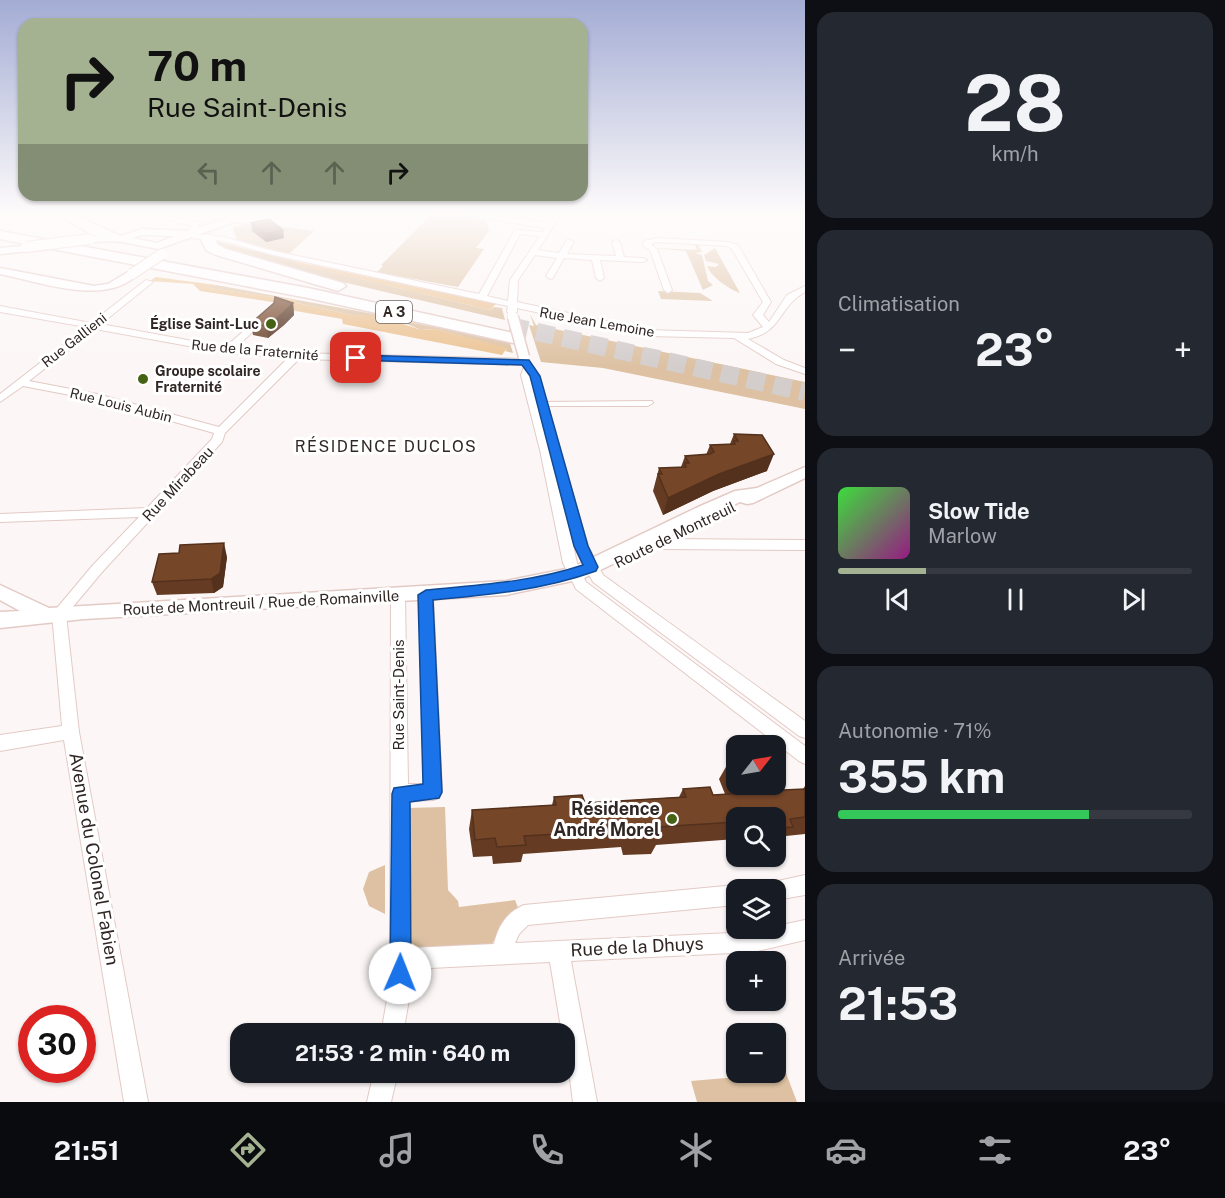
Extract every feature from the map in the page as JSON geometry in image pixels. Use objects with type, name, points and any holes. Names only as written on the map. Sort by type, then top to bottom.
[{"type":"highway","points":[[129,265],[292,294],[308,293]]},
{"type":"highway","name":"A 3","points":[[162,265],[308,293],[512,321]]},
{"type":"highway","name":"A 3","points":[[203,265],[512,321]]},
{"type":"highway","points":[[265,265],[363,295]]},
{"type":"street","points":[[0,271],[94,289],[111,287],[143,265]]},
{"type":"street","name":"Rue Jean Lemoine","points":[[331,265],[482,298],[512,321],[648,333],[736,336],[749,336],[769,328]]},
{"type":"street","points":[[482,298],[500,265]]},
{"type":"street","points":[[523,265],[513,280],[512,321],[526,363],[535,376],[543,404],[581,546],[586,590],[805,756]]},
{"type":"street","points":[[550,276],[557,265]]},
{"type":"street","points":[[597,265],[600,278]]},
{"type":"street","points":[[659,265],[668,290]]},
{"type":"street","points":[[746,265],[767,302],[758,315],[764,325],[769,328],[790,297],[805,289]]},
{"type":"street","name":"Rue Gallieni","points":[[0,399],[148,282]]},
{"type":"street","name":"Rue de la Fraternité","points":[[0,309],[94,324],[227,350],[296,356],[526,363]]},
{"type":"street","points":[[227,350],[271,310]]},
{"type":"street","points":[[736,336],[780,362],[805,371]]},
{"type":"street","name":"Rue Mirabeau","points":[[52,615],[218,440],[220,431],[226,428],[296,356]]},
{"type":"street","points":[[526,363],[526,375],[546,450],[570,563],[598,579],[805,731]]},
{"type":"street","name":"Rue Louis Aubin","points":[[21,383],[97,397],[220,431]]},
{"type":"street","points":[[543,404],[648,403]]},
{"type":"street","name":"Route de Montreuil","points":[[583,571],[613,567],[715,518],[757,493],[805,472]]},
{"type":"street","name":"Route de Montreuil","points":[[583,571],[608,556],[702,512],[741,495],[757,493]]},
{"type":"street","points":[[0,518],[151,512]]},
{"type":"street","points":[[660,544],[805,545]]},
{"type":"street","name":"Route de Montreuil / Rue de Romainville","points":[[0,620],[52,615],[426,595],[506,588],[583,571]]},
{"type":"street","points":[[0,592],[52,615]]},
{"type":"street","name":"Rue Saint-Denis","points":[[401,794],[433,792],[426,595]]},
{"type":"street","name":"Rue Saint-Denis","points":[[394,1023],[400,988],[401,959],[398,596]]},
{"type":"street","name":"Avenue du Colonel Fabien","points":[[52,615],[136,1102]]},
{"type":"street","points":[[0,743],[71,732]]},
{"type":"street","points":[[786,888],[805,885]]},
{"type":"street","points":[[504,953],[504,938],[511,926],[524,915],[726,896]]},
{"type":"street","name":"Rue de la Dhuys","points":[[401,959],[465,954],[753,942],[805,930]]},
{"type":"street","points":[[559,951],[585,1102]]},
{"type":"street","points":[[379,1102],[383,1083]]},
{"type":"shaded area","points":[[281,265],[304,265],[490,310],[494,307],[502,308],[505,320]]},
{"type":"shaded area","points":[[303,265],[315,265],[496,304],[490,310]]},
{"type":"shaded area","points":[[473,265],[458,287],[377,272],[383,266]]},
{"type":"shaded area","points":[[692,265],[704,265],[708,281],[713,285],[703,290]]},
{"type":"shaded area","points":[[725,265],[740,293],[721,282],[707,266]]},
{"type":"shaded area","points":[[156,277],[216,285],[209,288],[294,300],[297,303],[352,315],[380,316],[421,330],[436,329],[507,348],[502,355],[343,324],[342,319],[290,310],[279,303],[200,291],[193,284],[150,281]]},
{"type":"shaded area","points":[[216,285],[396,318],[352,315],[297,303],[294,300],[208,288]]},
{"type":"shaded area","points":[[658,291],[700,293],[713,301],[661,299]]},
{"type":"shaded area","points":[[530,314],[536,325],[805,382],[805,409],[603,368],[541,362],[529,325],[534,326]]},
{"type":"shaded area","points":[[398,320],[502,340],[510,343],[513,353],[505,351],[507,349],[436,329],[421,330]]},
{"type":"shaded area","points":[[445,807],[448,890],[458,901],[459,907],[515,900],[519,910],[502,925],[491,946],[416,949],[412,944],[407,808]]},
{"type":"shaded area","points":[[385,865],[385,914],[369,906],[363,889],[369,872]]},
{"type":"shaded area","points":[[786,1073],[797,1102],[697,1102],[691,1081],[726,1078],[726,1083],[786,1083]]},
{"type":"building","points":[[275,297],[293,303],[267,326],[251,323],[274,303]]},
{"type":"building","points":[[734,434],[762,435],[774,454],[719,474],[668,498],[658,474],[662,474],[659,468],[686,467],[685,463],[689,463],[685,456],[710,454],[714,452],[710,445],[735,444],[734,441],[738,441]]},
{"type":"building","points":[[224,543],[220,573],[211,579],[152,582],[159,554],[179,553],[180,545]]},
{"type":"building","points":[[710,787],[713,795],[786,795],[786,790],[805,789],[805,817],[790,819],[793,827],[786,827],[786,807],[726,807],[726,823],[658,827],[661,836],[632,838],[629,830],[524,836],[526,845],[497,847],[495,838],[475,840],[472,810],[556,805],[554,797],[582,795],[585,803],[686,797],[683,789]]},
{"type":"tunnel","points":[[510,326],[805,392]]},
{"type":"place","name":"Église Saint-Luc","points":[[271,324]]},
{"type":"place","name":"Groupe scolaire Fraternité","points":[[143,379]]},
{"type":"place","name":"Résidence André Morel","points":[[672,819]]},
{"type":"district","name":"RÉSIDENCE DUCLOS","points":[[386,446]]},
{"type":"route","points":[[356,358],[525,362],[535,376],[581,546],[591,567],[561,578],[506,588],[426,595],[433,792],[401,794],[400,973]]}]
